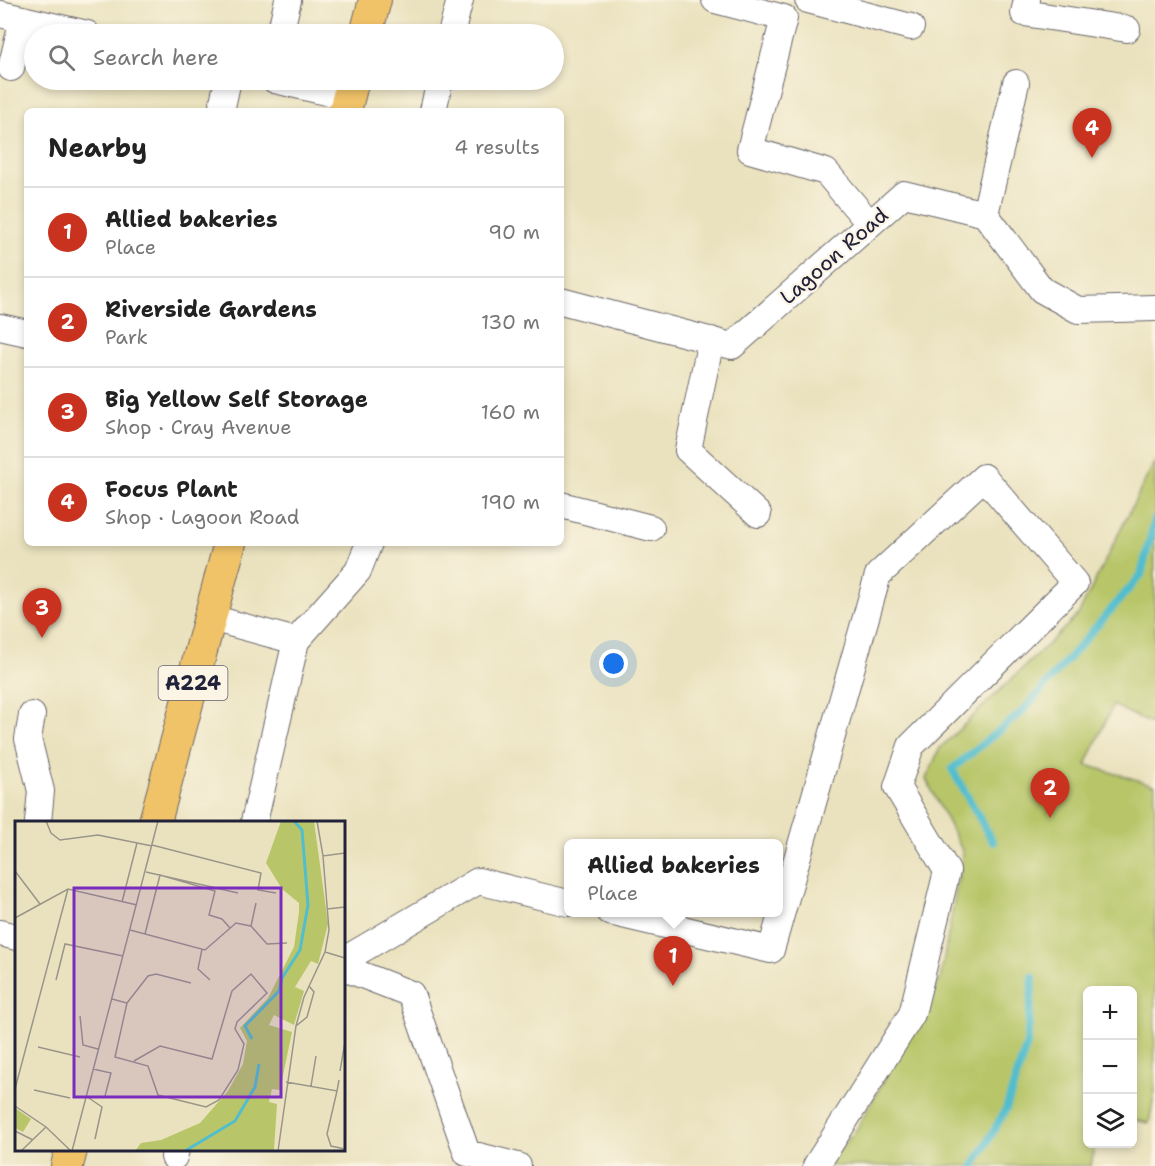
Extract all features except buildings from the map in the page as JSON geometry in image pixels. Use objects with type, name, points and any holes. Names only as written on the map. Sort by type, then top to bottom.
[{"type":"main road","points":[[369,24],[375,0]]},
{"type":"main road","name":"A224","points":[[155,821],[229,546]]},
{"type":"street","points":[[282,24],[288,0]]},
{"type":"street","points":[[454,24],[460,0]]},
{"type":"street","points":[[715,0],[784,18],[750,150],[826,172],[870,224]]},
{"type":"street","points":[[807,0],[911,27]]},
{"type":"street","points":[[1026,0],[1024,13],[1127,29]]},
{"type":"street","points":[[10,68],[12,16],[45,24]]},
{"type":"street","points":[[1016,83],[985,214],[1042,290],[1078,310],[1155,308]]},
{"type":"street","points":[[222,108],[226,90]]},
{"type":"street","points":[[321,90],[349,96]]},
{"type":"street","points":[[434,108],[438,90]]},
{"type":"street","name":"Lagoon Road","points":[[564,302],[732,346],[904,194],[985,214]]},
{"type":"street","points":[[0,327],[24,332]]},
{"type":"street","points":[[711,340],[688,450],[758,514]]},
{"type":"street","points":[[783,908],[878,575],[984,477],[1075,583],[910,746],[897,787],[947,872],[912,1014],[816,1166]]},
{"type":"street","points":[[564,506],[651,528]]},
{"type":"street","points":[[254,821],[296,641],[358,571],[368,546]]},
{"type":"street","points":[[211,618],[296,641]]},
{"type":"street","points":[[32,715],[28,739],[41,791],[38,821]]},
{"type":"street","points":[[345,959],[478,881],[564,902]]},
{"type":"street","points":[[631,917],[771,950],[780,917]]},
{"type":"street","points":[[0,933],[15,937]]},
{"type":"street","points":[[345,968],[411,994],[467,1153],[518,1166]]},
{"type":"green space","points":[[1155,461],[1155,726],[1113,705],[1086,765],[1155,785],[1155,1091],[1149,1123],[1137,1121],[1137,986],[1083,986],[1083,1148],[1094,1148],[1091,1166],[825,1166],[855,1132],[940,980],[963,852],[926,779],[940,748],[1078,615]]},
{"type":"waterway","points":[[993,842],[952,769],[1023,711],[1141,575],[1155,519]]},
{"type":"waterway","points":[[974,1166],[1006,1109],[1027,1044],[1033,977]]},
{"type":"place","name":"Focus Plant","points":[[1092,158]]},
{"type":"place","name":"Big Yellow Self Storage","points":[[42,638]]},
{"type":"place","name":"Riverside Gardens","points":[[1050,818]]},
{"type":"place","name":"Allied bakeries","points":[[673,986]]}]
